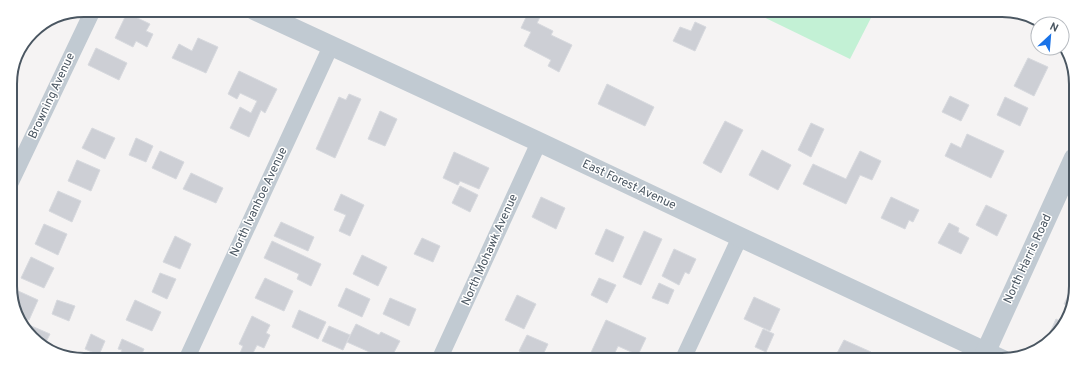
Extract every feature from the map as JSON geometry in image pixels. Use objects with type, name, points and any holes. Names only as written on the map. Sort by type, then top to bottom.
[{"type":"street","name":"Browning Avenue","points":[[17,157],[89,17]]},
{"type":"street","name":"East Forest Avenue","points":[[269,17],[740,237],[978,353]]},
{"type":"street","name":"North Ivanhoe Avenue","points":[[189,353],[331,46]]},
{"type":"street","name":"North Mohawk Avenue","points":[[442,353],[539,142]]},
{"type":"street","name":"North Harris Road","points":[[985,353],[1069,169]]},
{"type":"street","points":[[686,353],[740,237]]},
{"type":"green space","points":[[763,17],[871,17],[850,59]]},
{"type":"building","points":[[125,17],[135,17],[150,24],[146,31],[153,34],[147,47],[136,41],[133,47],[115,38]]},
{"type":"building","points":[[526,17],[540,17],[537,23],[553,31],[551,35],[572,45],[559,72],[548,66],[551,60],[524,46],[531,32],[521,28]]},
{"type":"building","points":[[695,22],[706,27],[695,51],[673,41],[680,27],[691,31]]},
{"type":"building","points":[[198,38],[218,47],[206,73],[172,58],[179,44],[192,51]]},
{"type":"building","points":[[96,48],[127,63],[119,80],[88,65]]},
{"type":"building","points":[[1028,58],[1048,67],[1034,96],[1014,86]]},
{"type":"building","points":[[239,71],[277,89],[265,113],[261,110],[249,137],[230,128],[240,107],[251,113],[257,101],[240,93],[237,99],[228,94]]},
{"type":"building","points":[[607,84],[654,107],[645,126],[598,104]]},
{"type":"building","points":[[349,94],[361,99],[335,158],[316,149],[339,97],[346,100]]},
{"type":"building","points":[[950,96],[969,105],[961,121],[942,112]]},
{"type":"building","points":[[1005,97],[1028,108],[1020,126],[997,115]]},
{"type":"building","points":[[380,111],[397,119],[385,146],[368,139]]},
{"type":"building","points":[[725,121],[743,130],[721,173],[703,163]]},
{"type":"building","points":[[811,123],[824,129],[811,157],[798,150]]},
{"type":"building","points":[[92,128],[115,138],[105,159],[82,148]]},
{"type":"building","points":[[967,134],[1004,151],[991,178],[945,156],[951,143],[961,148]]},
{"type":"building","points":[[136,138],[153,146],[146,162],[129,155]]},
{"type":"building","points":[[762,150],[791,165],[778,190],[749,175]]},
{"type":"building","points":[[160,151],[184,162],[176,179],[152,168]]},
{"type":"building","points":[[860,151],[881,161],[872,180],[860,175],[846,204],[803,184],[813,164],[846,179]]},
{"type":"building","points":[[454,152],[489,168],[479,189],[460,181],[458,185],[443,178]]},
{"type":"building","points":[[77,160],[100,170],[91,191],[68,181]]},
{"type":"building","points":[[191,173],[223,188],[216,203],[183,189]]},
{"type":"building","points":[[460,186],[478,195],[470,212],[452,203]]},
{"type":"building","points":[[58,191],[81,201],[72,222],[49,211]]},
{"type":"building","points":[[341,194],[364,205],[350,236],[339,231],[346,215],[334,210]]},
{"type":"building","points":[[541,197],[565,208],[556,229],[532,217]]},
{"type":"building","points":[[891,197],[919,210],[913,222],[909,220],[905,229],[881,218]]},
{"type":"building","points":[[986,205],[1007,215],[997,236],[976,225]]},
{"type":"building","points":[[281,222],[314,237],[308,251],[274,236]]},
{"type":"building","points":[[949,223],[959,228],[958,232],[969,238],[961,254],[938,243]]},
{"type":"building","points":[[44,224],[67,234],[58,255],[35,244]]},
{"type":"building","points":[[606,229],[624,237],[613,262],[595,254]]},
{"type":"building","points":[[644,231],[662,239],[641,285],[623,277]]},
{"type":"building","points":[[175,236],[191,244],[180,269],[163,262]]},
{"type":"building","points":[[422,238],[440,246],[433,262],[414,254]]},
{"type":"building","points":[[272,241],[321,264],[311,286],[297,279],[299,274],[264,258]]},
{"type":"building","points":[[674,249],[696,259],[689,274],[685,272],[679,285],[662,276]]},
{"type":"building","points":[[362,255],[387,267],[378,286],[353,274]]},
{"type":"building","points":[[31,257],[54,268],[44,288],[21,278]]},
{"type":"building","points":[[160,273],[176,279],[167,299],[152,292]]},
{"type":"building","points":[[265,278],[293,291],[284,311],[255,298]]},
{"type":"building","points":[[599,278],[616,285],[607,303],[591,295]]},
{"type":"building","points":[[659,283],[674,290],[668,304],[652,298]]},
{"type":"building","points":[[346,288],[370,299],[362,317],[338,306]]},
{"type":"building","points":[[17,291],[38,300],[29,320],[24,316],[18,299]]},
{"type":"building","points":[[517,295],[536,304],[524,329],[505,320]]},
{"type":"building","points":[[1068,296],[1066,305],[1064,304]]},
{"type":"building","points":[[754,297],[780,309],[770,331],[744,319]]},
{"type":"building","points":[[390,298],[416,309],[409,326],[383,314]]},
{"type":"building","points":[[57,300],[75,306],[69,321],[52,314]]},
{"type":"building","points":[[135,300],[161,312],[152,331],[126,320]]},
{"type":"building","points":[[299,310],[326,322],[318,339],[292,327]]},
{"type":"building","points":[[252,316],[270,325],[266,333],[270,335],[264,348],[257,345],[253,353],[240,353],[243,346],[239,344]]},
{"type":"building","points":[[1056,319],[1059,321],[1058,323],[1051,331]]},
{"type":"building","points":[[606,320],[646,338],[639,353],[634,353],[618,346],[615,353],[591,353]]},
{"type":"building","points":[[356,324],[379,335],[381,332],[400,341],[394,353],[372,353],[347,342]]},
{"type":"building","points":[[30,325],[50,334],[46,341]]},
{"type":"building","points":[[329,326],[350,335],[343,350],[322,341]]},
{"type":"building","points":[[763,329],[774,334],[766,352],[755,347]]},
{"type":"building","points":[[91,334],[105,341],[100,353],[94,353],[85,349]]},
{"type":"building","points":[[527,335],[548,344],[544,353],[524,353],[519,351]]},
{"type":"building","points":[[122,339],[144,349],[142,353],[120,353],[122,350],[118,349]]},
{"type":"building","points":[[844,340],[871,352],[871,353],[837,353]]}]
